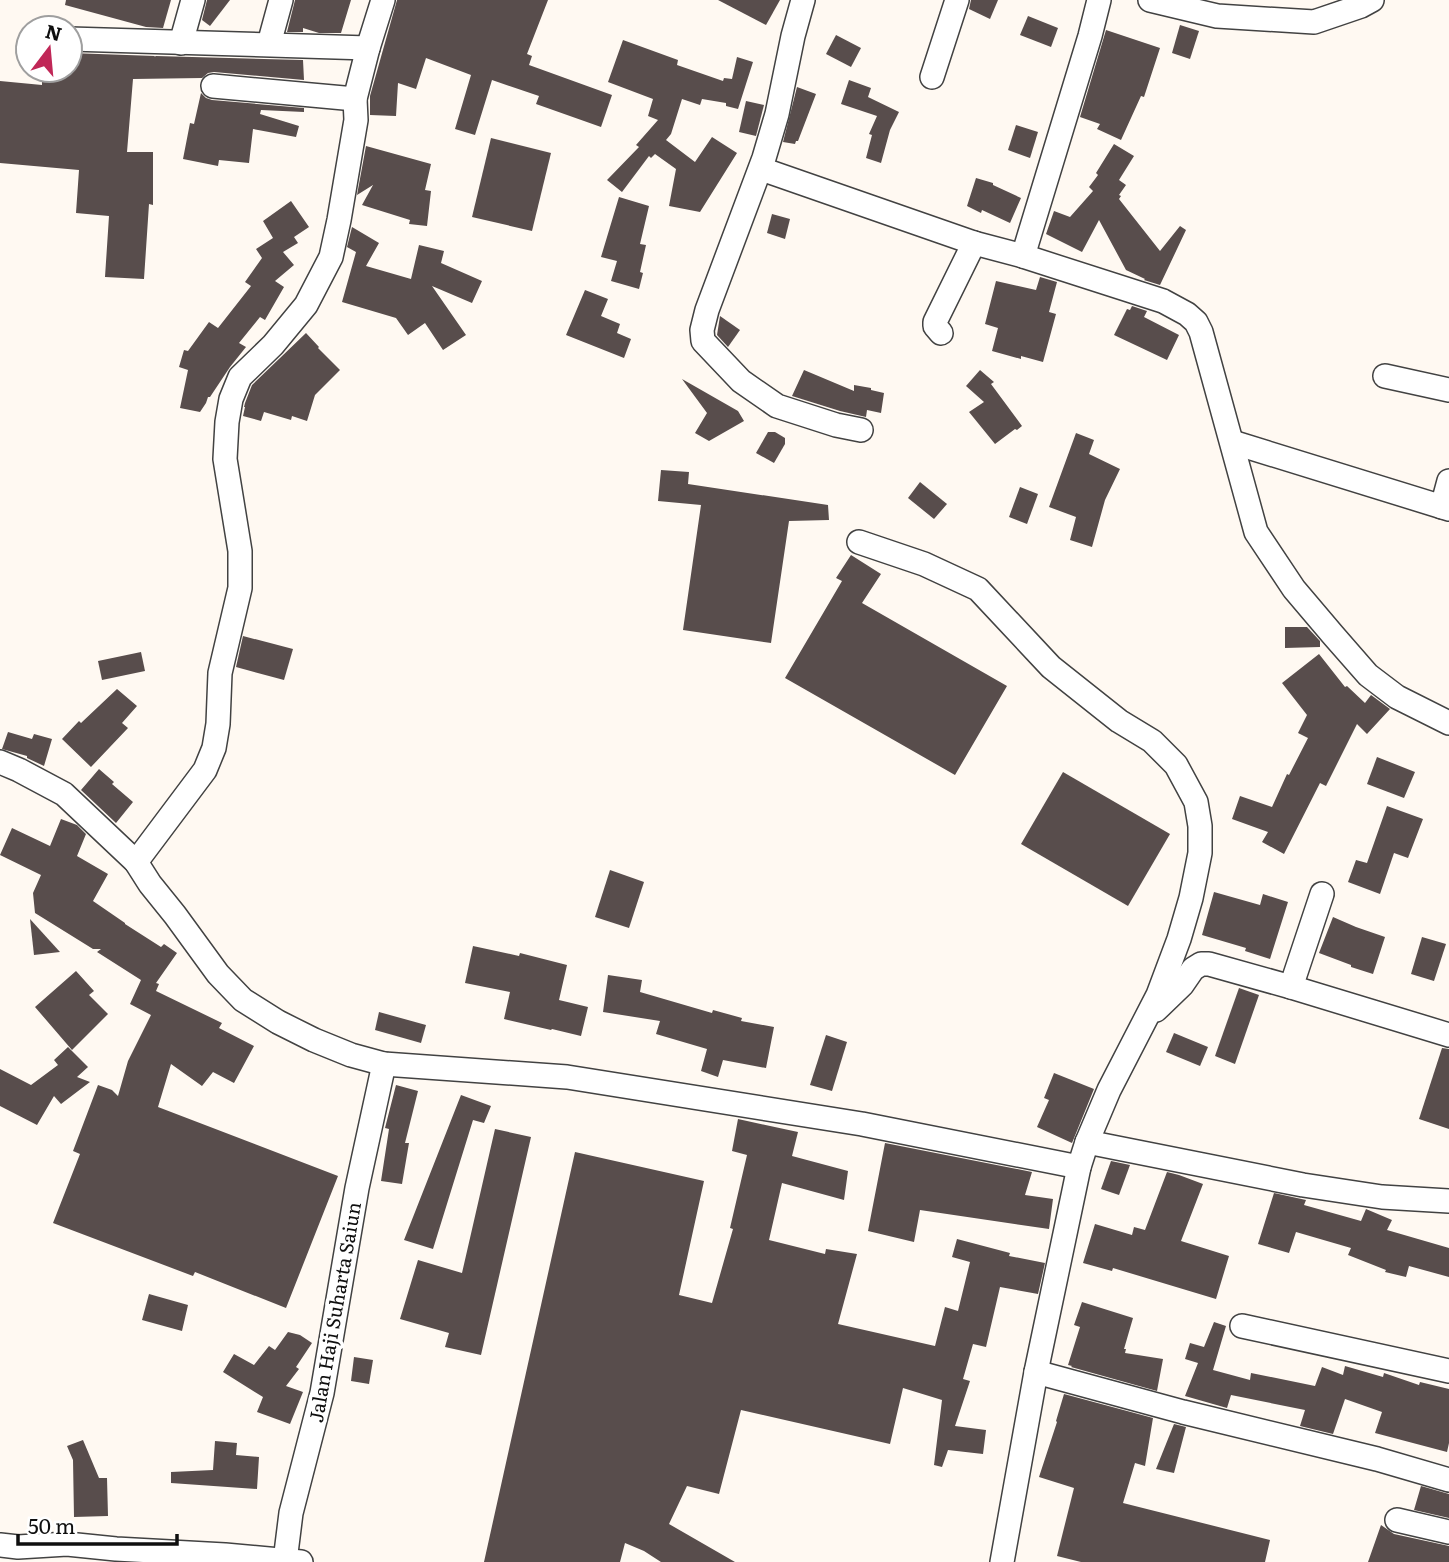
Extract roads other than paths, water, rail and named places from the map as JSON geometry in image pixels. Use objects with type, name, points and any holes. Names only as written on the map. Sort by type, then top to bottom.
[{"type":"street","points":[[181,43],[193,0]]},
{"type":"street","points":[[269,44],[281,0]]},
{"type":"street","points":[[136,862],[205,770],[214,748],[220,673],[240,588],[240,551],[225,459],[231,399],[240,377],[273,345],[306,305],[331,257],[356,120],[355,99],[383,0]]},
{"type":"street","points":[[803,0],[777,114],[761,167],[707,310],[702,330],[703,341],[741,381],[776,406],[861,430]]},
{"type":"street","points":[[932,77],[957,0]]},
{"type":"street","points":[[1023,256],[1090,36],[1098,0]]},
{"type":"street","points":[[1150,0],[1217,16],[1314,22],[1372,0]]},
{"type":"street","points":[[84,39],[368,48]]},
{"type":"street","points":[[213,86],[355,99]]},
{"type":"street","points":[[761,167],[974,243],[1163,301],[1187,314],[1196,322],[1201,332],[1256,532],[1294,589],[1368,675],[1397,697],[1449,723]]},
{"type":"street","points":[[941,333],[935,322],[974,243]]},
{"type":"street","points":[[1385,376],[1449,390]]},
{"type":"street","points":[[1232,442],[1446,508],[1449,481]]},
{"type":"street","points":[[859,542],[925,564],[978,589],[1051,667],[1119,721],[1152,741],[1176,765],[1196,803],[1200,827],[1200,853],[1192,898],[1179,939],[1158,995],[1109,1090],[1079,1167],[1036,1372],[1002,1562]]},
{"type":"street","points":[[0,762],[64,794],[136,862],[218,974],[243,1000],[278,1023],[351,1055],[384,1064],[567,1077],[862,1124],[1079,1167]]},
{"type":"street","points":[[1292,987],[1322,894]]},
{"type":"street","points":[[1146,1018],[1167,1001],[1193,969],[1201,964],[1209,964],[1449,1035]]},
{"type":"street","name":"Jalan Haji Suharta Saiun","points":[[293,1562],[291,1513],[321,1394],[357,1188],[384,1064]]},
{"type":"street","points":[[1087,1142],[1303,1185],[1382,1197],[1449,1201]]},
{"type":"street","points":[[1242,1326],[1449,1371]]},
{"type":"street","points":[[1036,1372],[1183,1412],[1377,1459],[1449,1480]]},
{"type":"street","points":[[1397,1520],[1449,1532]]},
{"type":"street","points":[[0,1545],[115,1556],[225,1555],[293,1562]]}]
